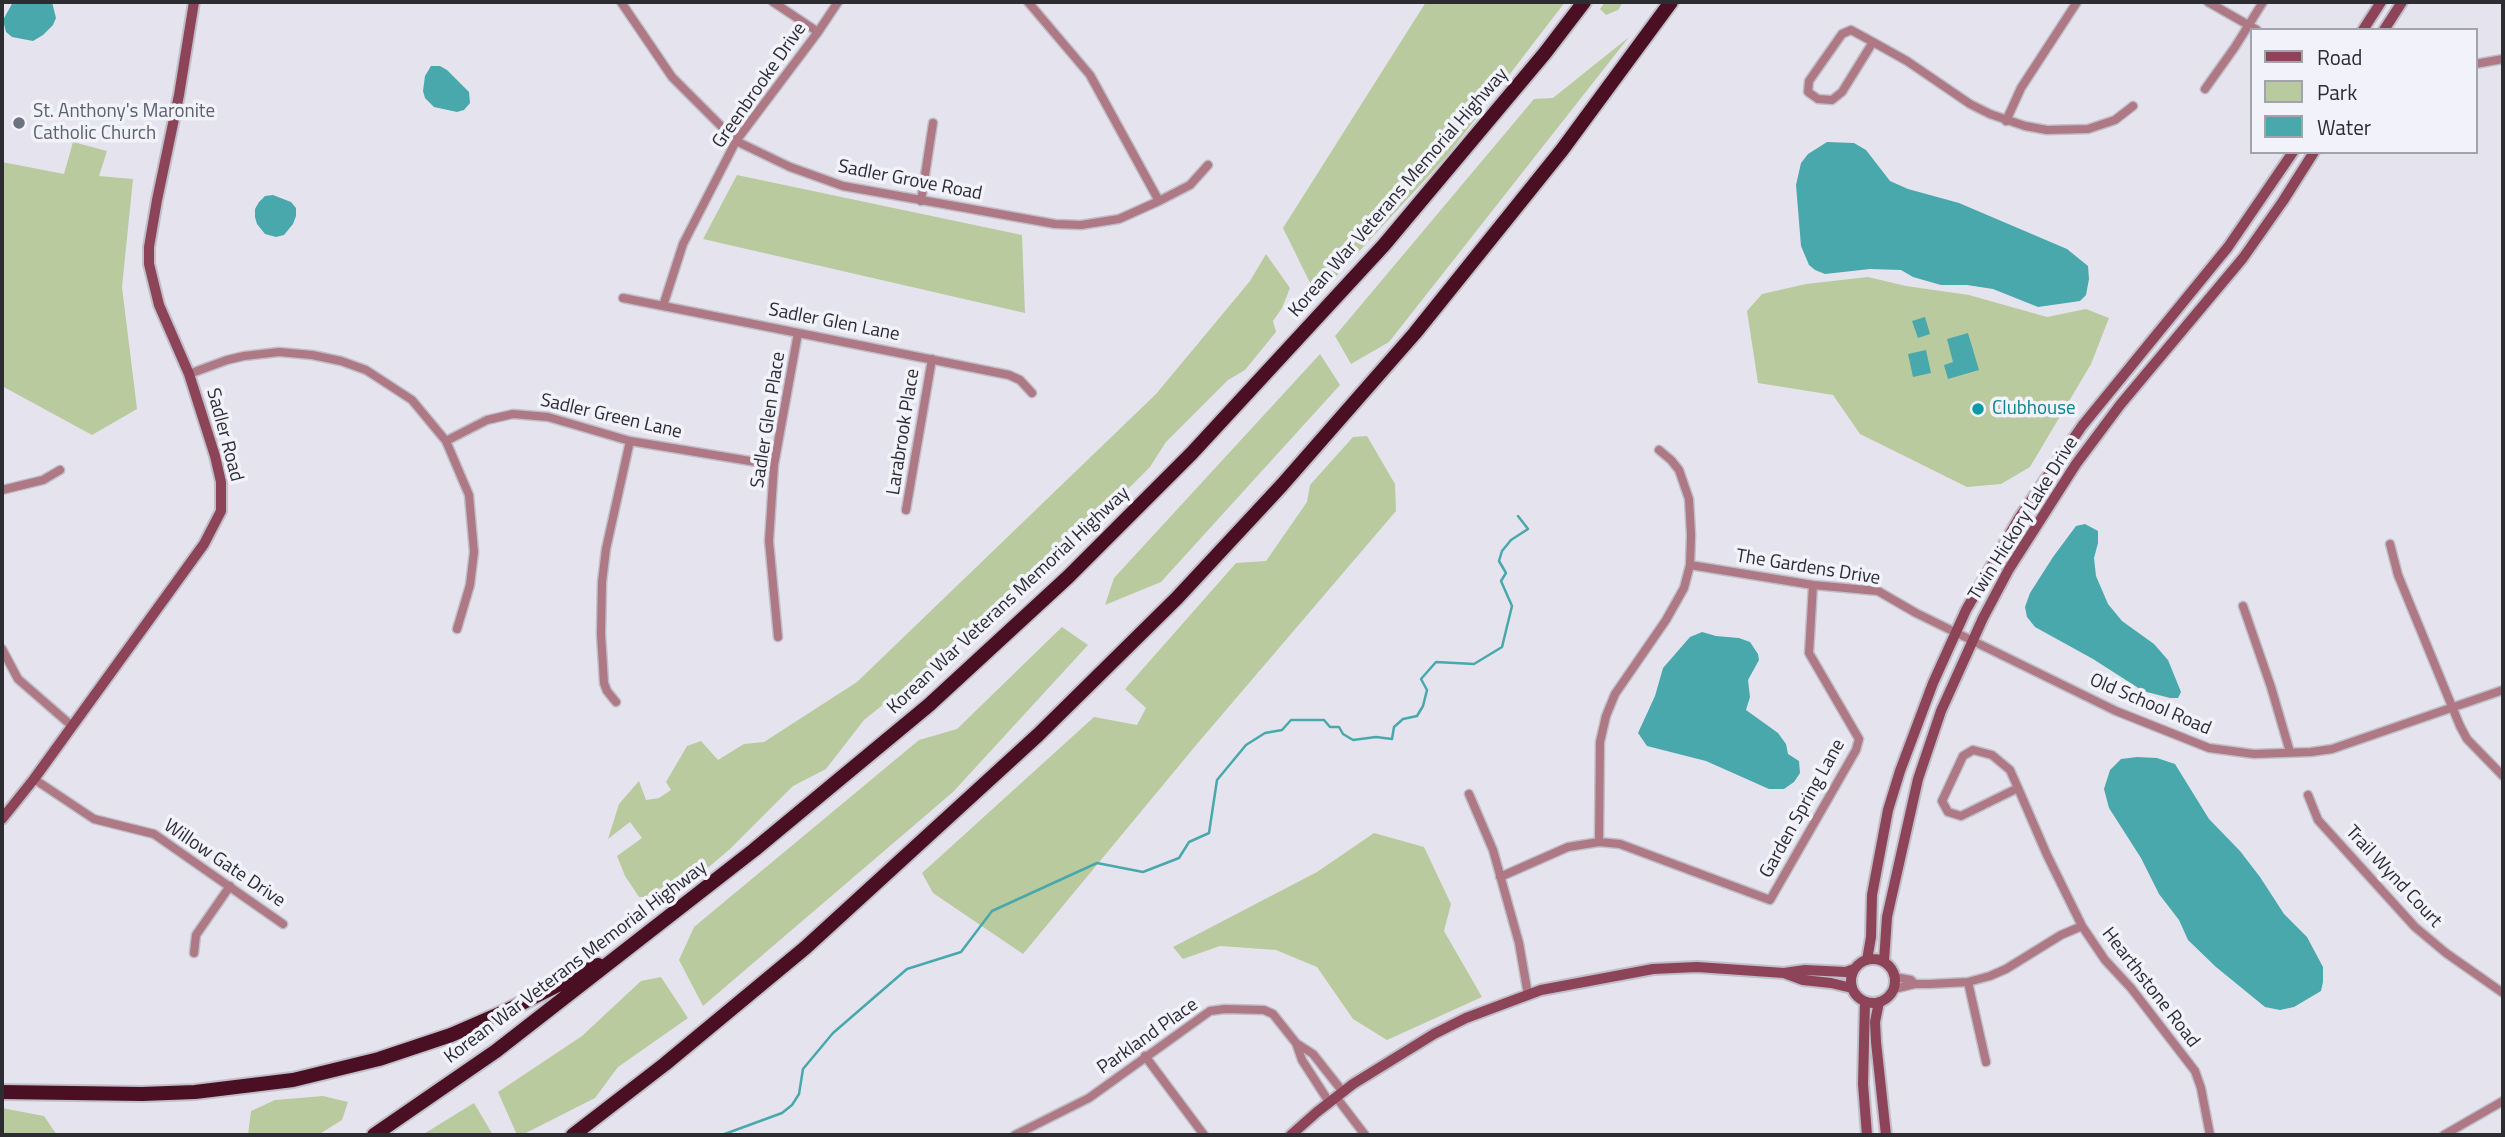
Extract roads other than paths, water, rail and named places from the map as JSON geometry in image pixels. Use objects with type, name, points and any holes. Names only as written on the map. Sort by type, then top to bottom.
[{"type":"highway","name":"Korean War Veterans Memorial Highway","points":[[374,1135],[496,1051],[634,946],[929,705],[1068,577],[1153,493],[1294,345],[1391,237],[1584,2]]},
{"type":"highway","points":[[576,1134],[804,948],[1038,735],[1177,598],[1323,440],[1415,333],[1562,150],[1671,2]]},
{"type":"highway","points":[[2,1092],[195,1092],[253,1086],[343,1069],[461,1030],[526,1002],[634,946]]},
{"type":"street","name":"Sadler Road","points":[[2,819],[34,779],[204,544],[219,519],[221,482],[215,456],[189,374],[159,305],[149,264],[157,200],[179,95],[194,2]]},
{"type":"street","name":"Sadler Grove Road","points":[[621,2],[673,78],[736,141],[790,167],[843,186],[1055,224],[1081,225],[1119,219],[1159,201],[1190,185],[1208,165]]},
{"type":"street","points":[[773,2],[818,32]]},
{"type":"street","name":"Greenbrooke Drive","points":[[663,306],[683,244],[736,141],[838,2]]},
{"type":"street","points":[[1028,2],[1090,75],[1159,201]]},
{"type":"street","points":[[2006,121],[2021,88],[2077,2]]},
{"type":"street","points":[[2208,2],[2253,28]]},
{"type":"street","points":[[2205,89],[2263,2]]},
{"type":"street","points":[[2364,28],[2381,2]]},
{"type":"street","points":[[2385,28],[2402,2]]},
{"type":"street","points":[[1873,42],[1842,92],[1832,100],[1818,99],[1808,92],[1809,81],[1842,34],[1851,30],[1873,42],[1923,71],[1970,104],[2006,121],[2047,130],[2088,129],[2115,120],[2133,106]]},
{"type":"street","points":[[2477,64],[2503,59]]},
{"type":"street","points":[[921,201],[933,123]]},
{"type":"street","name":"Twin Hickory Lake Drive","points":[[1867,960],[1871,937],[1872,895],[1888,810],[1928,695],[1955,632],[2000,550],[2056,462],[2096,407],[2228,247],[2292,154]]},
{"type":"street","name":"Twin Hickory Lake Drive","points":[[1884,961],[1887,917],[1909,814],[1941,711],[1972,640],[2009,569],[2076,464],[2120,405],[2243,258],[2313,154]]},
{"type":"street","name":"Sadler Glen Lane","points":[[623,298],[1009,376],[1020,380],[1032,393]]},
{"type":"street","name":"Sadler Glen Place","points":[[778,637],[769,541],[774,464],[799,333]]},
{"type":"street","points":[[189,374],[227,360],[268,354],[312,355],[366,370],[412,400],[446,441],[469,495],[474,552],[470,586],[457,629]]},
{"type":"street","name":"Larabrook Place","points":[[906,510],[932,359]]},
{"type":"street","name":"Sadler Green Lane","points":[[446,441],[487,420],[513,414],[548,417],[629,441],[774,464]]},
{"type":"street","points":[[616,702],[604,683],[602,582],[629,441]]},
{"type":"street","points":[[1600,842],[1600,742],[1606,716],[1615,694],[1666,620],[1684,588],[1690,565],[1692,535],[1689,499],[1679,470],[1659,450]]},
{"type":"street","points":[[2,490],[43,480],[60,470]]},
{"type":"street","points":[[2390,544],[2398,575],[2467,738],[2503,776]]},
{"type":"street","name":"The Gardens Drive","points":[[1690,565],[1813,585],[1878,591],[1955,632]]},
{"type":"street","name":"Garden Spring Lane","points":[[1500,877],[1568,848],[1600,842],[1620,844],[1770,900],[1857,750],[1859,739],[1809,653],[1813,585]]},
{"type":"street","points":[[2243,606],[2290,752]]},
{"type":"street","name":"Old School Road","points":[[1955,632],[2116,711],[2209,748],[2254,754],[2332,748],[2503,690]]},
{"type":"street","points":[[2,649],[18,679],[72,726]]},
{"type":"street","name":"Hearthstone Road","points":[[2018,788],[1961,816],[1948,812],[1942,802],[1963,756],[1973,750],[1992,755],[2010,770],[2082,926],[2105,960],[2131,988],[2194,1070],[2201,1088],[2210,1135]]},
{"type":"street","name":"Willow Gate Drive","points":[[34,779],[94,819],[154,834],[284,924]]},
{"type":"street","points":[[1469,794],[1493,850],[1519,943],[1528,995]]},
{"type":"street","name":"Trail Wynd Court","points":[[2308,794],[2318,820],[2415,927],[2446,953],[2503,993]]},
{"type":"street","points":[[194,953],[196,935],[230,886]]},
{"type":"street","points":[[1894,989],[1915,984],[1968,982],[2006,969],[2082,926]]},
{"type":"street","points":[[1291,1135],[1336,1097],[1434,1034],[1466,1018],[1561,985],[1653,969],[1846,972],[1867,960],[1884,961],[1893,970],[1895,977],[1891,995],[1879,1002],[1866,1002],[1860,998],[1851,980],[1854,969]]},
{"type":"street","points":[[1784,973],[1803,980],[1853,988]]},
{"type":"street","points":[[1895,977],[1911,980],[1915,984]]},
{"type":"street","points":[[1968,982],[1986,1062]]},
{"type":"street","points":[[1866,1002],[1863,1084],[1867,1135]]},
{"type":"street","points":[[1879,1002],[1875,1022],[1876,1042],[1886,1135]]},
{"type":"street","name":"Parkland Place","points":[[1015,1135],[1089,1098],[1198,1018],[1210,1011],[1225,1009],[1264,1010],[1273,1014],[1296,1043],[1313,1054],[1336,1097]]},
{"type":"street","name":"Parkland Place","points":[[1296,1043],[1302,1060],[1336,1097]]},
{"type":"street","points":[[1145,1056],[1204,1135]]},
{"type":"street","points":[[1336,1097],[1365,1135]]},
{"type":"street","points":[[2444,1135],[2503,1101]]},
{"type":"water","points":[[13,2],[52,2],[56,18],[53,25],[33,41],[12,37],[6,32],[3,20]]},
{"type":"water","points":[[431,66],[440,66],[447,70],[469,92],[470,103],[464,110],[457,112],[434,107],[425,98],[425,76]]},
{"type":"water","points":[[1827,142],[1854,143],[1866,150],[1890,181],[1908,189],[1959,203],[2067,249],[2088,266],[2086,295],[2080,301],[2038,307],[1993,289],[1941,285],[1913,277],[1901,270],[1870,269],[1825,274],[1815,270],[1809,265],[1801,246],[1796,185],[1801,163],[1808,154]]},
{"type":"water","points":[[273,195],[291,202],[296,208],[293,224],[284,235],[276,237],[265,234],[255,217],[259,202],[265,196]]},
{"type":"water","points":[[1925,317],[1930,334],[1918,338],[1912,321]]},
{"type":"water","points":[[1968,333],[1979,370],[1948,379],[1944,365],[1953,362],[1947,339]]},
{"type":"water","points":[[1926,350],[1931,373],[1913,377],[1908,354]]},
{"type":"water","points":[[2085,524],[2098,531],[2094,558],[2096,576],[2108,604],[2122,621],[2154,644],[2168,660],[2181,692],[2178,698],[2143,691],[2035,627],[2027,617],[2025,607],[2030,593],[2076,526]]},
{"type":"water","points":[[1702,632],[1750,642],[1758,654],[1759,660],[1748,680],[1750,697],[1746,710],[1778,733],[1786,744],[1788,754],[1799,761],[1800,773],[1794,782],[1784,789],[1769,789],[1706,761],[1647,746],[1638,733],[1655,696],[1663,668],[1690,637]]},
{"type":"water","points":[[2157,758],[2175,764],[2209,819],[2240,851],[2284,914],[2307,937],[2323,967],[2321,991],[2294,1007],[2280,1010],[2265,1007],[2188,940],[2179,920],[2159,894],[2141,858],[2109,808],[2104,789],[2110,770],[2121,759]]},
{"type":"waterway","points":[[722,1135],[782,1113],[792,1105],[799,1094],[803,1069],[833,1033],[907,969],[961,952],[992,911],[1097,863],[1143,872],[1179,858],[1189,842],[1209,833],[1217,780],[1246,745],[1265,733],[1282,730],[1291,720],[1324,720],[1330,727],[1339,727],[1343,734],[1353,740],[1376,737],[1392,739],[1394,727],[1403,719],[1417,716],[1423,706],[1427,690],[1421,679],[1436,662],[1474,664],[1502,647],[1512,606],[1501,581],[1506,573],[1499,561],[1502,551],[1511,540],[1528,529],[1518,516]]},
{"type":"place","name":"St. Anthony's Maronite Catholic Church","points":[[19,123]]},
{"type":"place","name":"Clubhouse","points":[[1978,409]]}]
